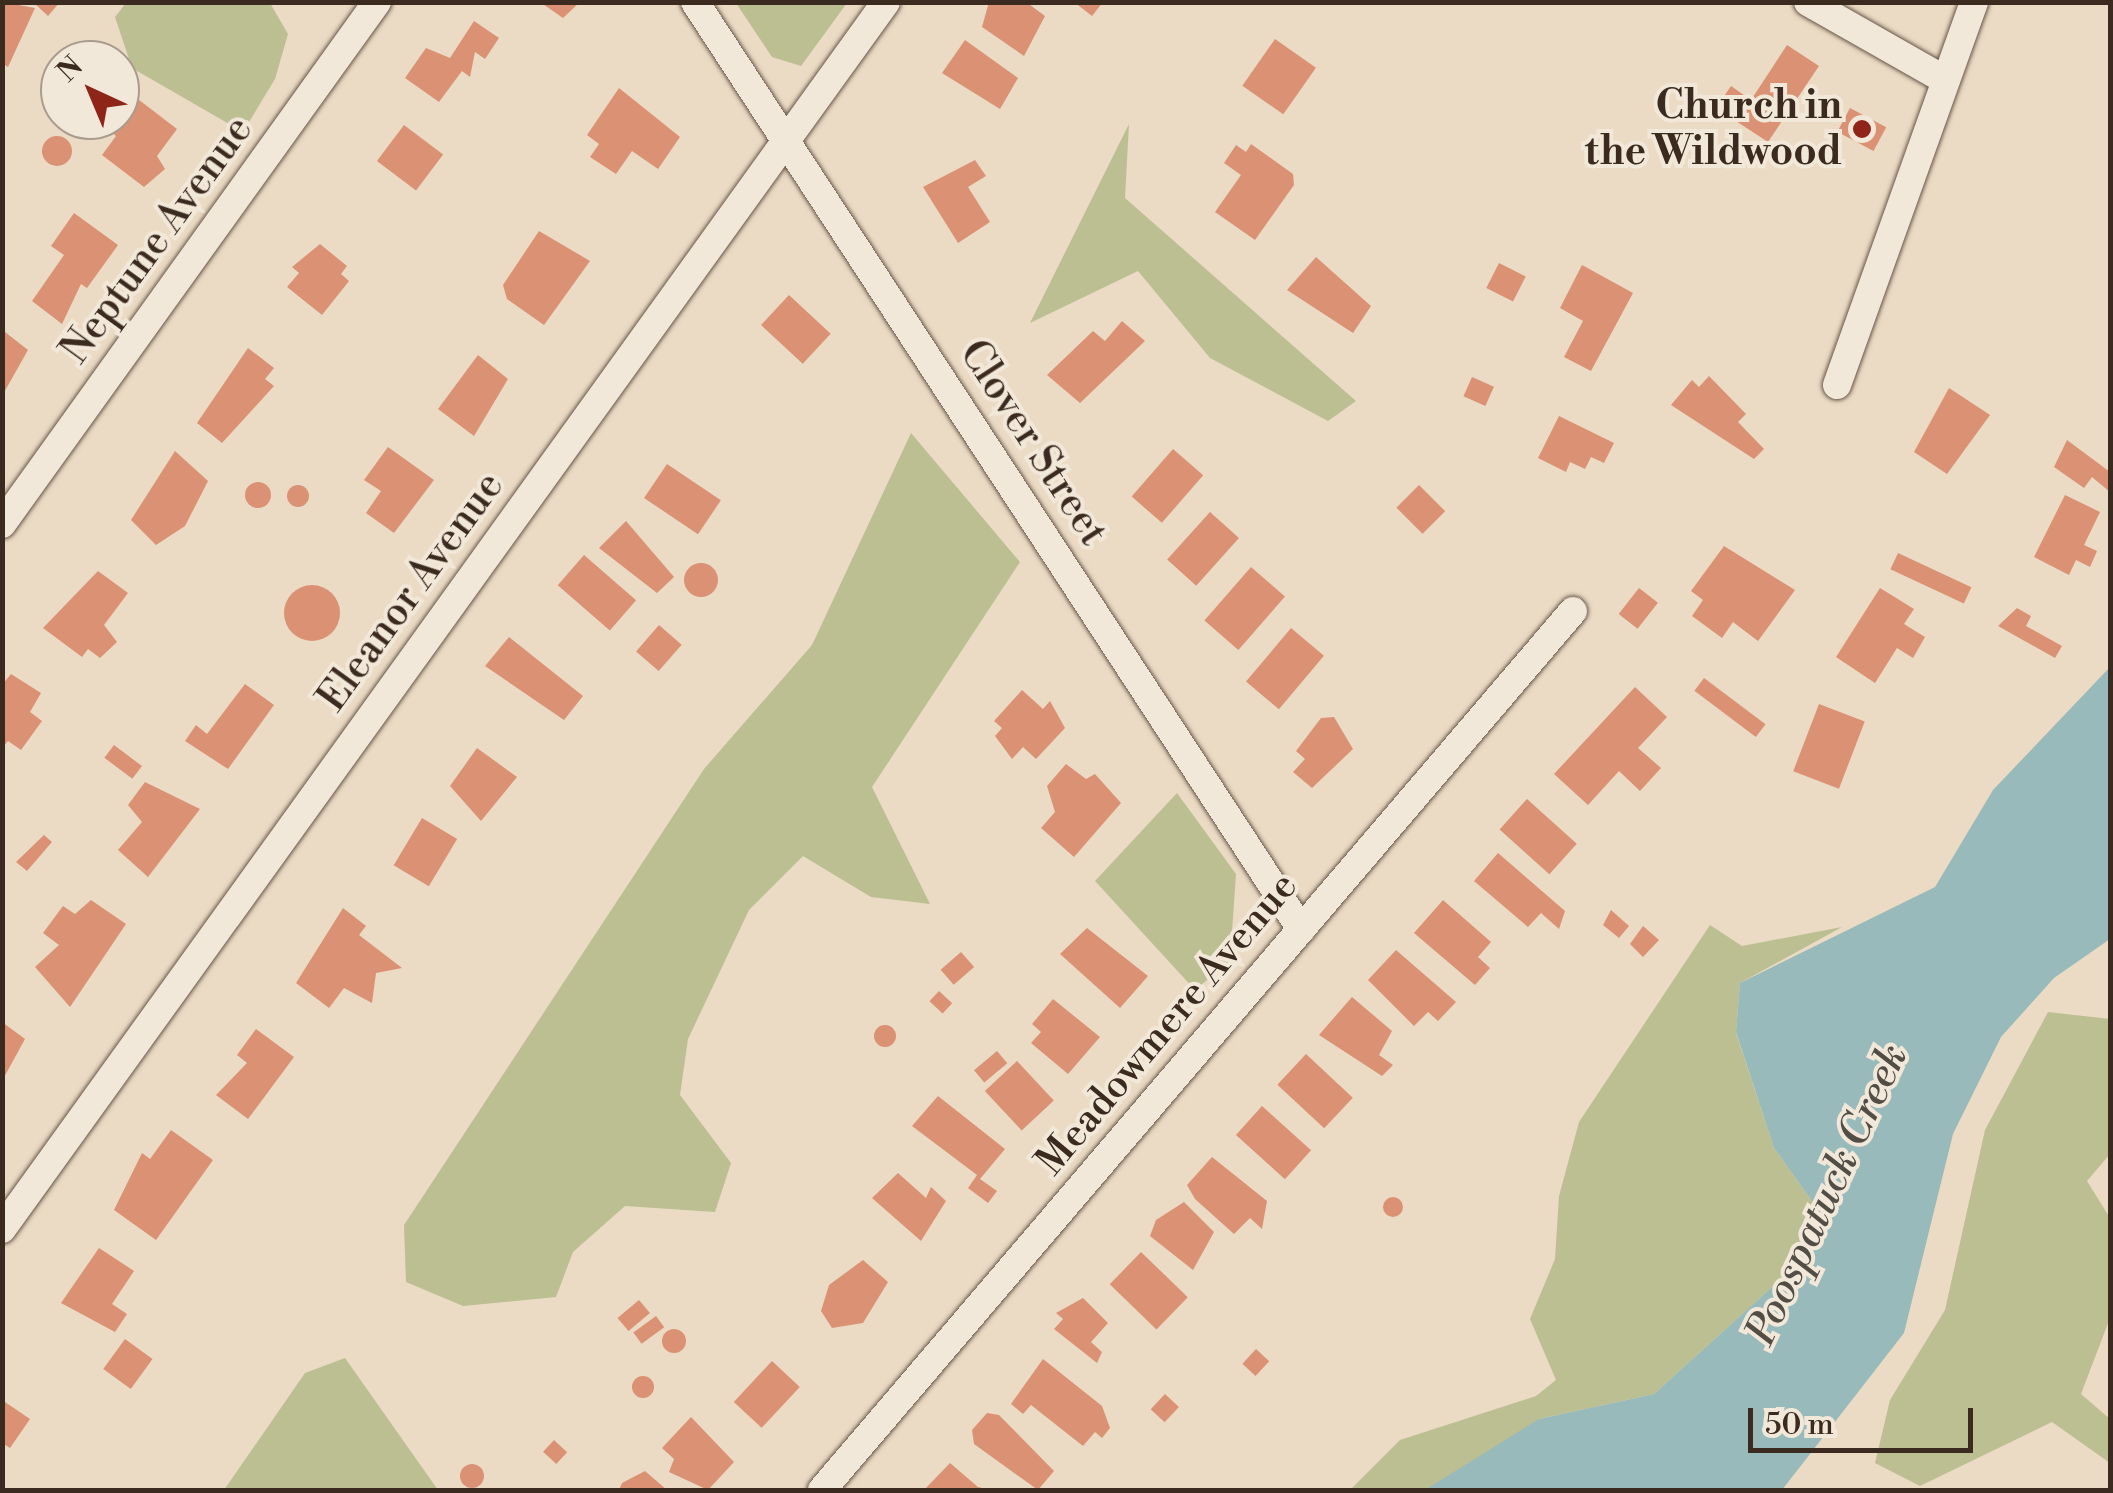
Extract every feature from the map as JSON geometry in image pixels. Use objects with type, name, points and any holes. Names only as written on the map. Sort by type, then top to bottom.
[{"type":"street","name":"Neptune Avenue","points":[[2,524],[377,2]]},
{"type":"street","name":"Clover Street","points":[[695,2],[1301,928]]},
{"type":"street","name":"Eleanor Avenue","points":[[2,1229],[886,2]]},
{"type":"street","points":[[1808,2],[1940,77]]},
{"type":"street","points":[[1837,385],[1940,77],[1974,2]]},
{"type":"street","name":"Meadowmere Avenue","points":[[822,1490],[1573,611]]},
{"type":"green space","points":[[126,3],[270,3],[288,34],[275,79],[243,132],[140,73],[140,40],[123,40],[115,17]]},
{"type":"green space","points":[[736,3],[847,3],[801,66],[772,57]]},
{"type":"green space","points":[[1129,124],[1125,198],[1356,401],[1328,421],[1210,358],[1138,271],[1030,323]]},
{"type":"green space","points":[[911,433],[1020,562],[872,787],[930,904],[871,897],[803,856],[749,910],[688,1039],[680,1095],[731,1163],[715,1212],[625,1206],[573,1252],[556,1297],[463,1306],[406,1282],[404,1225],[704,769],[812,645]]},
{"type":"green space","points":[[1177,793],[1236,874],[1230,961],[1195,990],[1095,881]]},
{"type":"green space","points":[[1710,925],[1742,946],[1842,927],[1740,983],[1736,1033],[1774,1148],[1817,1208],[1783,1277],[1654,1394],[1539,1419],[1455,1490],[1350,1490],[1400,1440],[1536,1396],[1556,1380],[1530,1319],[1555,1259],[1559,1196],[1579,1122]]},
{"type":"green space","points":[[2048,1012],[2110,1019],[2110,1154],[2087,1181],[2110,1218],[2110,1318],[2081,1394],[2110,1419],[2110,1463],[2052,1422],[1920,1486],[1875,1463],[1890,1400],[1945,1310],[1985,1130]]},
{"type":"green space","points":[[345,1358],[438,1490],[224,1490],[305,1373]]},
{"type":"water","name":"Poospatuck Creek","points":[[2110,667],[2110,939],[2054,978],[2001,1037],[1953,1134],[1904,1333],[1782,1490],[1425,1490],[1539,1419],[1654,1394],[1783,1277],[1817,1208],[1774,1148],[1736,1032],[1740,983],[1935,887],[1993,790]]},
{"type":"building","points":[[2,2],[35,8],[8,67],[2,63]]},
{"type":"building","points":[[33,2],[60,2],[48,16]]},
{"type":"building","points":[[540,2],[580,2],[563,18]]},
{"type":"building","points":[[989,2],[1026,2],[1045,16],[1024,56],[982,27]]},
{"type":"building","points":[[1074,2],[1103,2],[1092,16]]},
{"type":"building","points":[[474,21],[499,38],[485,59],[475,52],[470,77],[462,71],[439,102],[405,78],[426,48],[450,58]]},
{"type":"building","points":[[1275,39],[1316,68],[1283,114],[1242,86]]},
{"type":"building","points":[[965,40],[1018,78],[1000,109],[942,73]]},
{"type":"building","points":[[1787,45],[1819,66],[1768,142],[1716,108],[1731,86],[1751,100]]},
{"type":"building","points":[[619,88],[680,137],[658,169],[632,151],[616,174],[590,157],[599,144],[587,135]]},
{"type":"building","points":[[140,101],[177,129],[157,156],[165,169],[144,187],[102,155],[113,140],[140,140]]},
{"type":"building","name":"Church in the Wildwood","points":[[1850,108],[1886,127],[1874,151],[1837,132]]},
{"type":"building","points":[[404,125],[443,154],[416,190],[377,161]]},
{"type":"building","points":[[48,140],[66,140],[70,157],[57,166],[47,161],[42,151]]},
{"type":"building","points":[[1251,144],[1293,174],[1294,185],[1255,240],[1215,212],[1241,175],[1224,163],[1236,145],[1246,152]]},
{"type":"building","points":[[975,160],[986,176],[968,187],[990,222],[958,243],[923,187]]},
{"type":"building","points":[[74,213],[118,245],[87,288],[81,284],[62,324],[32,301],[64,255],[51,246]]},
{"type":"building","points":[[539,231],[590,261],[544,325],[507,299],[503,285]]},
{"type":"building","points":[[320,244],[347,266],[341,274],[349,281],[322,315],[287,287],[299,273],[292,267]]},
{"type":"building","points":[[1316,257],[1371,306],[1353,333],[1287,290]]},
{"type":"building","points":[[1499,263],[1526,277],[1513,302],[1486,288]]},
{"type":"building","points":[[1582,265],[1633,293],[1591,371],[1564,357],[1583,321],[1560,308]]},
{"type":"building","points":[[789,295],[831,334],[803,364],[761,325]]},
{"type":"building","points":[[1122,321],[1145,341],[1080,403],[1047,375],[1093,331],[1105,341]]},
{"type":"building","points":[[5,332],[28,350],[2,396],[2,335]]},
{"type":"building","points":[[248,348],[274,368],[265,379],[274,386],[222,443],[197,423]]},
{"type":"building","points":[[478,355],[508,379],[474,436],[438,409]]},
{"type":"building","points":[[1709,376],[1746,414],[1738,422],[1764,449],[1754,459],[1671,405],[1692,380],[1699,387]]},
{"type":"building","points":[[1472,377],[1494,387],[1485,406],[1463,396]]},
{"type":"building","points":[[1949,388],[1990,415],[1947,474],[1914,452]]},
{"type":"building","points":[[1559,416],[1614,443],[1604,463],[1591,457],[1585,469],[1570,462],[1566,472],[1538,458]]},
{"type":"building","points":[[2067,440],[2110,472],[2110,492],[2092,477],[2084,488],[2054,467]]},
{"type":"building","points":[[388,447],[434,480],[394,533],[366,513],[381,491],[364,480]]},
{"type":"building","points":[[1173,449],[1203,475],[1162,523],[1132,497]]},
{"type":"building","points":[[175,451],[208,481],[185,526],[156,545],[131,520]]},
{"type":"building","points":[[667,464],[721,500],[698,534],[644,498]]},
{"type":"building","points":[[258,482],[267,486],[271,495],[267,504],[258,508],[249,504],[245,495],[249,486]]},
{"type":"building","points":[[298,485],[306,488],[306,504],[298,507],[290,504],[287,496],[290,488]]},
{"type":"building","points":[[1419,485],[1445,511],[1423,534],[1396,508]]},
{"type":"building","points":[[2065,495],[2100,512],[2084,545],[2097,551],[2090,567],[2076,560],[2069,575],[2034,557]]},
{"type":"building","points":[[1210,512],[1239,538],[1196,586],[1167,560]]},
{"type":"building","points":[[626,521],[674,577],[657,593],[599,548]]},
{"type":"building","points":[[1724,546],[1795,590],[1758,641],[1733,622],[1722,638],[1692,616],[1703,600],[1691,591]]},
{"type":"building","points":[[1898,553],[1971,587],[1964,604],[1890,569]]},
{"type":"building","points":[[584,555],[636,600],[610,630],[558,585]]},
{"type":"building","points":[[701,563],[713,568],[718,580],[713,592],[701,597],[689,592],[684,580],[689,568]]},
{"type":"building","points":[[1251,567],[1285,597],[1238,650],[1204,621]]},
{"type":"building","points":[[98,571],[128,593],[104,625],[117,642],[100,658],[88,649],[82,657],[43,628]]},
{"type":"building","points":[[312,585],[331,594],[340,613],[331,632],[312,641],[293,632],[284,613],[293,594]]},
{"type":"building","points":[[1639,588],[1658,603],[1638,629],[1619,614]]},
{"type":"building","points":[[1880,588],[1914,609],[1904,624],[1925,637],[1913,658],[1897,648],[1875,683],[1836,657]]},
{"type":"building","points":[[2017,608],[2031,616],[2026,626],[2062,646],[2055,658],[1998,626]]},
{"type":"building","points":[[659,625],[682,645],[659,671],[636,651]]},
{"type":"building","points":[[1291,628],[1324,656],[1279,709],[1246,682]]},
{"type":"building","points":[[509,637],[583,696],[564,720],[485,666]]},
{"type":"building","points":[[11,674],[41,693],[30,712],[42,721],[21,750],[8,741],[2,748],[2,685]]},
{"type":"building","points":[[1704,678],[1765,724],[1756,737],[1694,691]]},
{"type":"building","points":[[245,684],[274,705],[228,769],[185,741],[196,725],[207,734]]},
{"type":"building","points":[[1635,687],[1667,717],[1638,748],[1661,768],[1640,791],[1619,771],[1588,805],[1554,774]]},
{"type":"building","points":[[1022,690],[1043,709],[1050,701],[1065,728],[1036,759],[1023,747],[1012,759],[995,736],[1002,728],[994,721]]},
{"type":"building","points":[[1819,704],[1865,722],[1839,789],[1793,771]]},
{"type":"building","points":[[1334,717],[1353,749],[1312,788],[1293,772],[1305,759],[1296,751],[1321,718]]},
{"type":"building","points":[[114,745],[142,766],[132,779],[104,758]]},
{"type":"building","points":[[477,748],[517,777],[481,821],[450,786]]},
{"type":"building","points":[[1066,764],[1086,779],[1095,774],[1121,803],[1074,857],[1041,828],[1055,812],[1047,786]]},
{"type":"building","points":[[145,782],[200,809],[148,877],[118,850],[142,822],[128,805]]},
{"type":"building","points":[[1527,799],[1577,844],[1549,874],[1500,829]]},
{"type":"building","points":[[422,818],[457,839],[429,886],[394,865]]},
{"type":"building","points":[[44,835],[52,842],[27,871],[16,862]]},
{"type":"building","points":[[1498,853],[1565,911],[1559,929],[1541,913],[1528,927],[1474,881]]},
{"type":"building","points":[[91,900],[126,924],[70,1007],[35,967],[59,945],[43,933],[63,906],[75,914]]},
{"type":"building","points":[[1443,900],[1491,942],[1478,957],[1490,968],[1475,985],[1414,933]]},
{"type":"building","points":[[343,908],[366,926],[359,935],[402,968],[376,973],[372,1003],[344,988],[329,1008],[296,983]]},
{"type":"building","points":[[1611,910],[1629,926],[1619,938],[1603,925]]},
{"type":"building","points":[[1643,926],[1659,940],[1643,957],[1630,944]]},
{"type":"building","points":[[1087,928],[1148,976],[1120,1008],[1060,954]]},
{"type":"building","points":[[1396,950],[1456,1002],[1438,1021],[1428,1012],[1414,1026],[1368,980]]},
{"type":"building","points":[[961,952],[974,967],[954,985],[941,970]]},
{"type":"building","points":[[939,991],[952,1003],[943,1014],[929,1001]]},
{"type":"building","points":[[1352,997],[1392,1031],[1379,1055],[1393,1065],[1382,1076],[1319,1035]]},
{"type":"building","points":[[1053,999],[1100,1037],[1068,1074],[1031,1043],[1041,1032],[1032,1024]]},
{"type":"building","points":[[2,1022],[25,1039],[2,1081]]},
{"type":"building","points":[[885,1025],[893,1028],[893,1044],[885,1047],[877,1044],[874,1036],[877,1028]]},
{"type":"building","points":[[256,1029],[294,1057],[248,1119],[216,1095],[247,1063],[237,1055]]},
{"type":"building","points":[[997,1051],[1007,1063],[984,1083],[974,1070]]},
{"type":"building","points":[[1306,1054],[1353,1098],[1324,1128],[1277,1085]]},
{"type":"building","points":[[1017,1061],[1054,1100],[1022,1131],[985,1091]]},
{"type":"building","points":[[938,1096],[1005,1149],[980,1179],[997,1191],[988,1203],[968,1188],[977,1175],[912,1126]]},
{"type":"building","points":[[1262,1106],[1311,1150],[1285,1179],[1236,1135]]},
{"type":"building","points":[[171,1130],[213,1160],[156,1240],[114,1210],[142,1153],[150,1159]]},
{"type":"building","points":[[1212,1157],[1267,1201],[1262,1229],[1250,1218],[1234,1234],[1195,1199],[1187,1185]]},
{"type":"building","points":[[898,1173],[926,1198],[931,1187],[946,1201],[921,1241],[872,1198]]},
{"type":"building","points":[[1393,1197],[1403,1207],[1393,1217],[1383,1207]]},
{"type":"building","points":[[1184,1202],[1214,1232],[1193,1270],[1150,1236],[1156,1220]]},
{"type":"building","points":[[99,1248],[134,1271],[112,1304],[127,1314],[115,1332],[61,1303]]},
{"type":"building","points":[[1141,1252],[1188,1297],[1156,1330],[1110,1284]]},
{"type":"building","points":[[863,1260],[888,1282],[863,1323],[832,1328],[821,1311],[829,1285]]},
{"type":"building","points":[[1083,1298],[1108,1323],[1091,1342],[1102,1352],[1097,1363],[1054,1329],[1063,1319],[1056,1313]]},
{"type":"building","points":[[639,1300],[650,1313],[628,1331],[618,1318]]},
{"type":"building","points":[[656,1316],[664,1327],[642,1344],[633,1332]]},
{"type":"building","points":[[674,1329],[686,1341],[674,1353],[662,1341]]},
{"type":"building","points":[[125,1339],[153,1359],[131,1389],[103,1369]]},
{"type":"building","points":[[1256,1349],[1269,1361],[1256,1376],[1242,1364]]},
{"type":"building","points":[[1043,1359],[1102,1406],[1110,1428],[1102,1438],[1095,1432],[1083,1446],[1031,1405],[1023,1414],[1011,1404]]},
{"type":"building","points":[[772,1361],[800,1387],[762,1428],[734,1402]]},
{"type":"building","points":[[639,1376],[647,1376],[654,1387],[647,1398],[639,1398],[632,1391],[632,1383]]},
{"type":"building","points":[[1165,1394],[1179,1407],[1165,1422],[1151,1409]]},
{"type":"building","points":[[2,1400],[30,1419],[10,1448],[2,1443]]},
{"type":"building","points":[[987,1413],[999,1415],[1054,1471],[1038,1490],[974,1444],[972,1430]]},
{"type":"building","points":[[691,1417],[734,1462],[708,1490],[669,1472],[674,1459],[662,1448]]},
{"type":"building","points":[[554,1440],[567,1452],[556,1464],[543,1452]]},
{"type":"building","points":[[950,1463],[978,1487],[991,1490],[924,1490]]},
{"type":"building","points":[[472,1464],[481,1467],[481,1485],[472,1488],[463,1485],[460,1476],[463,1467]]},
{"type":"building","points":[[645,1471],[667,1490],[619,1490],[622,1483]]},
{"type":"place","name":"Church in the Wildwood","points":[[1862,129]]}]
